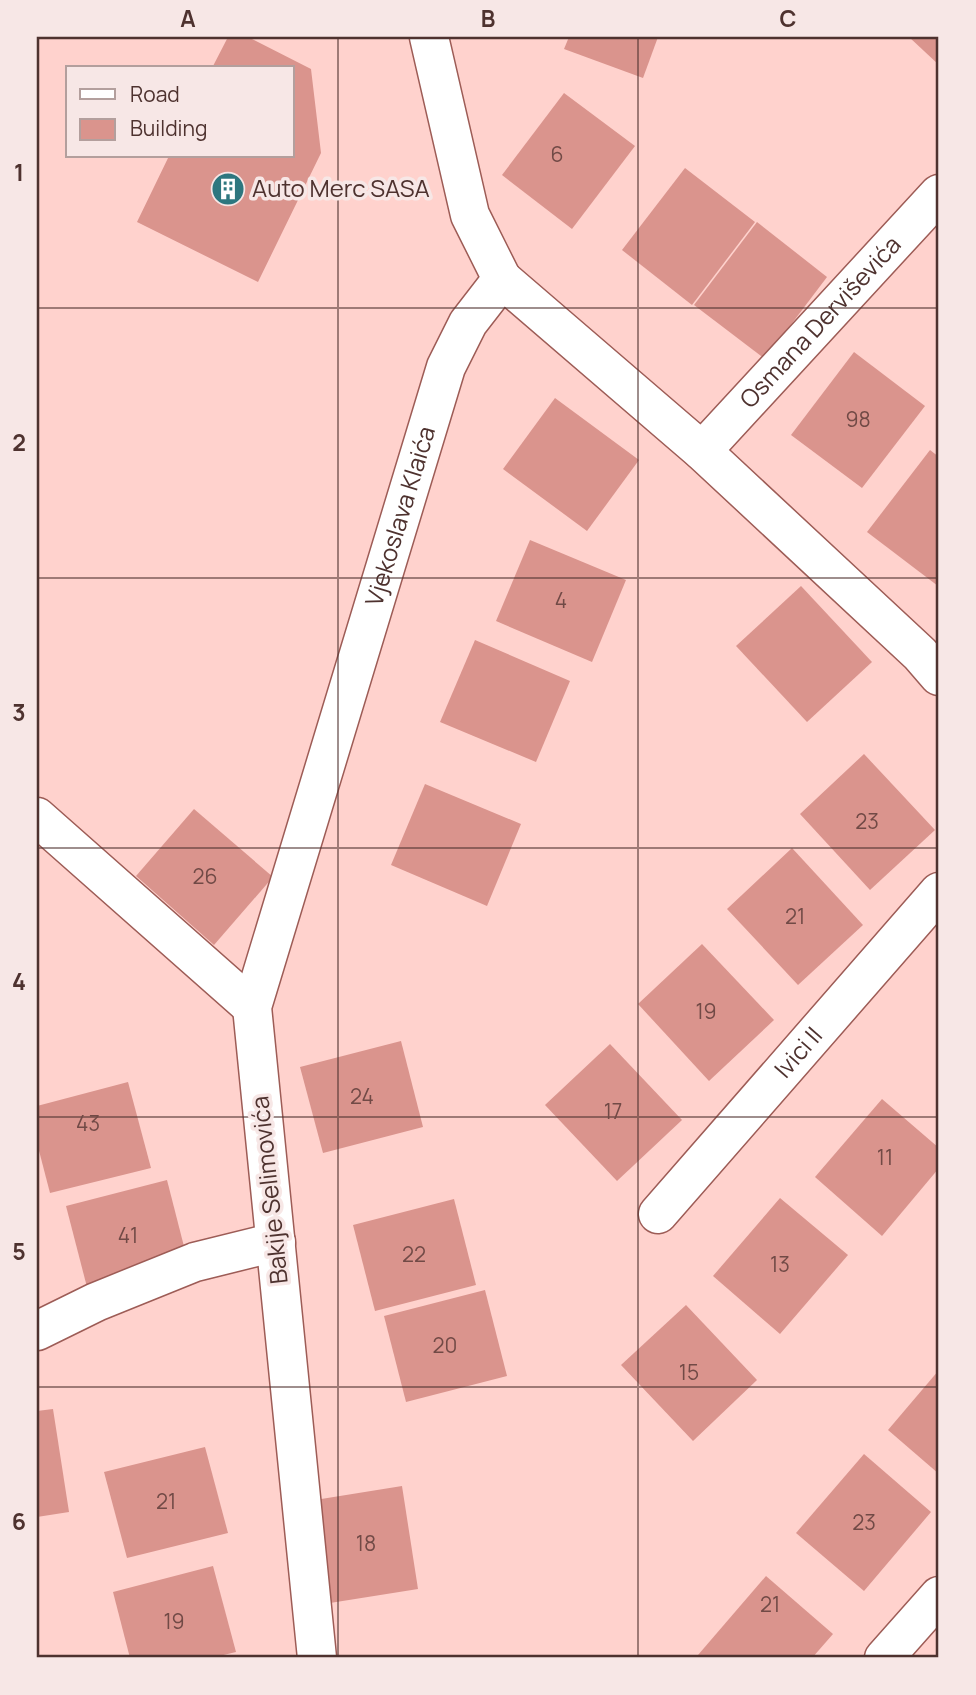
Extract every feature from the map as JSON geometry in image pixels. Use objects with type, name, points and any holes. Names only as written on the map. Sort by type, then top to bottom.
[{"type":"street","points":[[429,37],[470,215],[502,279],[702,452],[920,654],[939,676]]},
{"type":"street","name":"Osmana Derviševića","points":[[702,452],[939,194]]},
{"type":"street","name":"Vjekoslava Klaića","points":[[252,1007],[446,367],[468,323],[502,279]]},
{"type":"street","points":[[37,817],[252,1007]]},
{"type":"street","name":"Ivici II","points":[[658,1214],[939,892]]},
{"type":"street","name":"Bakije Selimovića","points":[[252,1007],[317,1658]]},
{"type":"street","points":[[37,1331],[96,1302],[195,1262],[276,1242]]},
{"type":"street","points":[[884,1658],[939,1596]]},
{"type":"building","name":"Auto Merc SASA","points":[[228,37],[248,37],[311,69],[321,153],[258,282],[137,222],[168,158],[294,158],[294,66],[213,66]]},
{"type":"building","points":[[569,37],[658,37],[643,78],[564,49]]},
{"type":"building","points":[[909,37],[939,37],[939,65]]},
{"type":"building","points":[[564,93],[635,146],[572,229],[502,175]]},
{"type":"building","points":[[685,168],[755,222],[692,305],[622,250]]},
{"type":"building","points":[[757,222],[827,277],[765,359],[694,305]]},
{"type":"building","points":[[854,352],[925,406],[862,488],[791,435]]},
{"type":"building","points":[[555,398],[639,460],[587,531],[503,469]]},
{"type":"building","points":[[930,450],[939,457],[938,586],[867,532]]},
{"type":"building","points":[[530,540],[626,580],[592,662],[496,621]]},
{"type":"building","points":[[801,586],[872,662],[807,722],[736,646]]},
{"type":"building","points":[[475,640],[570,681],[536,762],[440,722]]},
{"type":"building","points":[[864,754],[935,830],[870,890],[800,814]]},
{"type":"building","points":[[425,784],[521,824],[487,906],[391,865]]},
{"type":"building","points":[[194,809],[273,877],[214,945],[136,876]]},
{"type":"building","points":[[792,848],[863,925],[798,985],[727,909]]},
{"type":"building","points":[[702,944],[774,1020],[709,1081],[638,1004]]},
{"type":"building","points":[[401,1041],[423,1127],[323,1153],[300,1067]]},
{"type":"building","points":[[610,1044],[682,1120],[617,1181],[545,1105]]},
{"type":"building","points":[[128,1082],[151,1168],[50,1193],[37,1143],[37,1106]]},
{"type":"building","points":[[882,1099],[939,1148],[939,1168],[882,1236],[815,1177]]},
{"type":"building","points":[[167,1180],[189,1266],[88,1291],[66,1206]]},
{"type":"building","points":[[780,1198],[848,1255],[780,1334],[713,1276]]},
{"type":"building","points":[[454,1199],[476,1285],[375,1311],[353,1225]]},
{"type":"building","points":[[485,1290],[507,1376],[406,1402],[384,1316]]},
{"type":"building","points":[[686,1305],[757,1380],[693,1441],[621,1365]]},
{"type":"building","points":[[939,1370],[939,1474],[888,1430]]},
{"type":"building","points":[[53,1409],[69,1512],[37,1517],[37,1411]]},
{"type":"building","points":[[205,1447],[228,1533],[127,1558],[104,1472]]},
{"type":"building","points":[[864,1454],[931,1512],[864,1591],[796,1533]]},
{"type":"building","points":[[402,1486],[418,1589],[330,1603],[315,1500]]},
{"type":"building","points":[[213,1566],[236,1652],[211,1658],[130,1658],[113,1592]]},
{"type":"building","points":[[766,1576],[833,1634],[812,1658],[702,1658],[698,1655]]},
{"type":"place","name":"Auto Merc SASA","points":[[228,189]]}]
